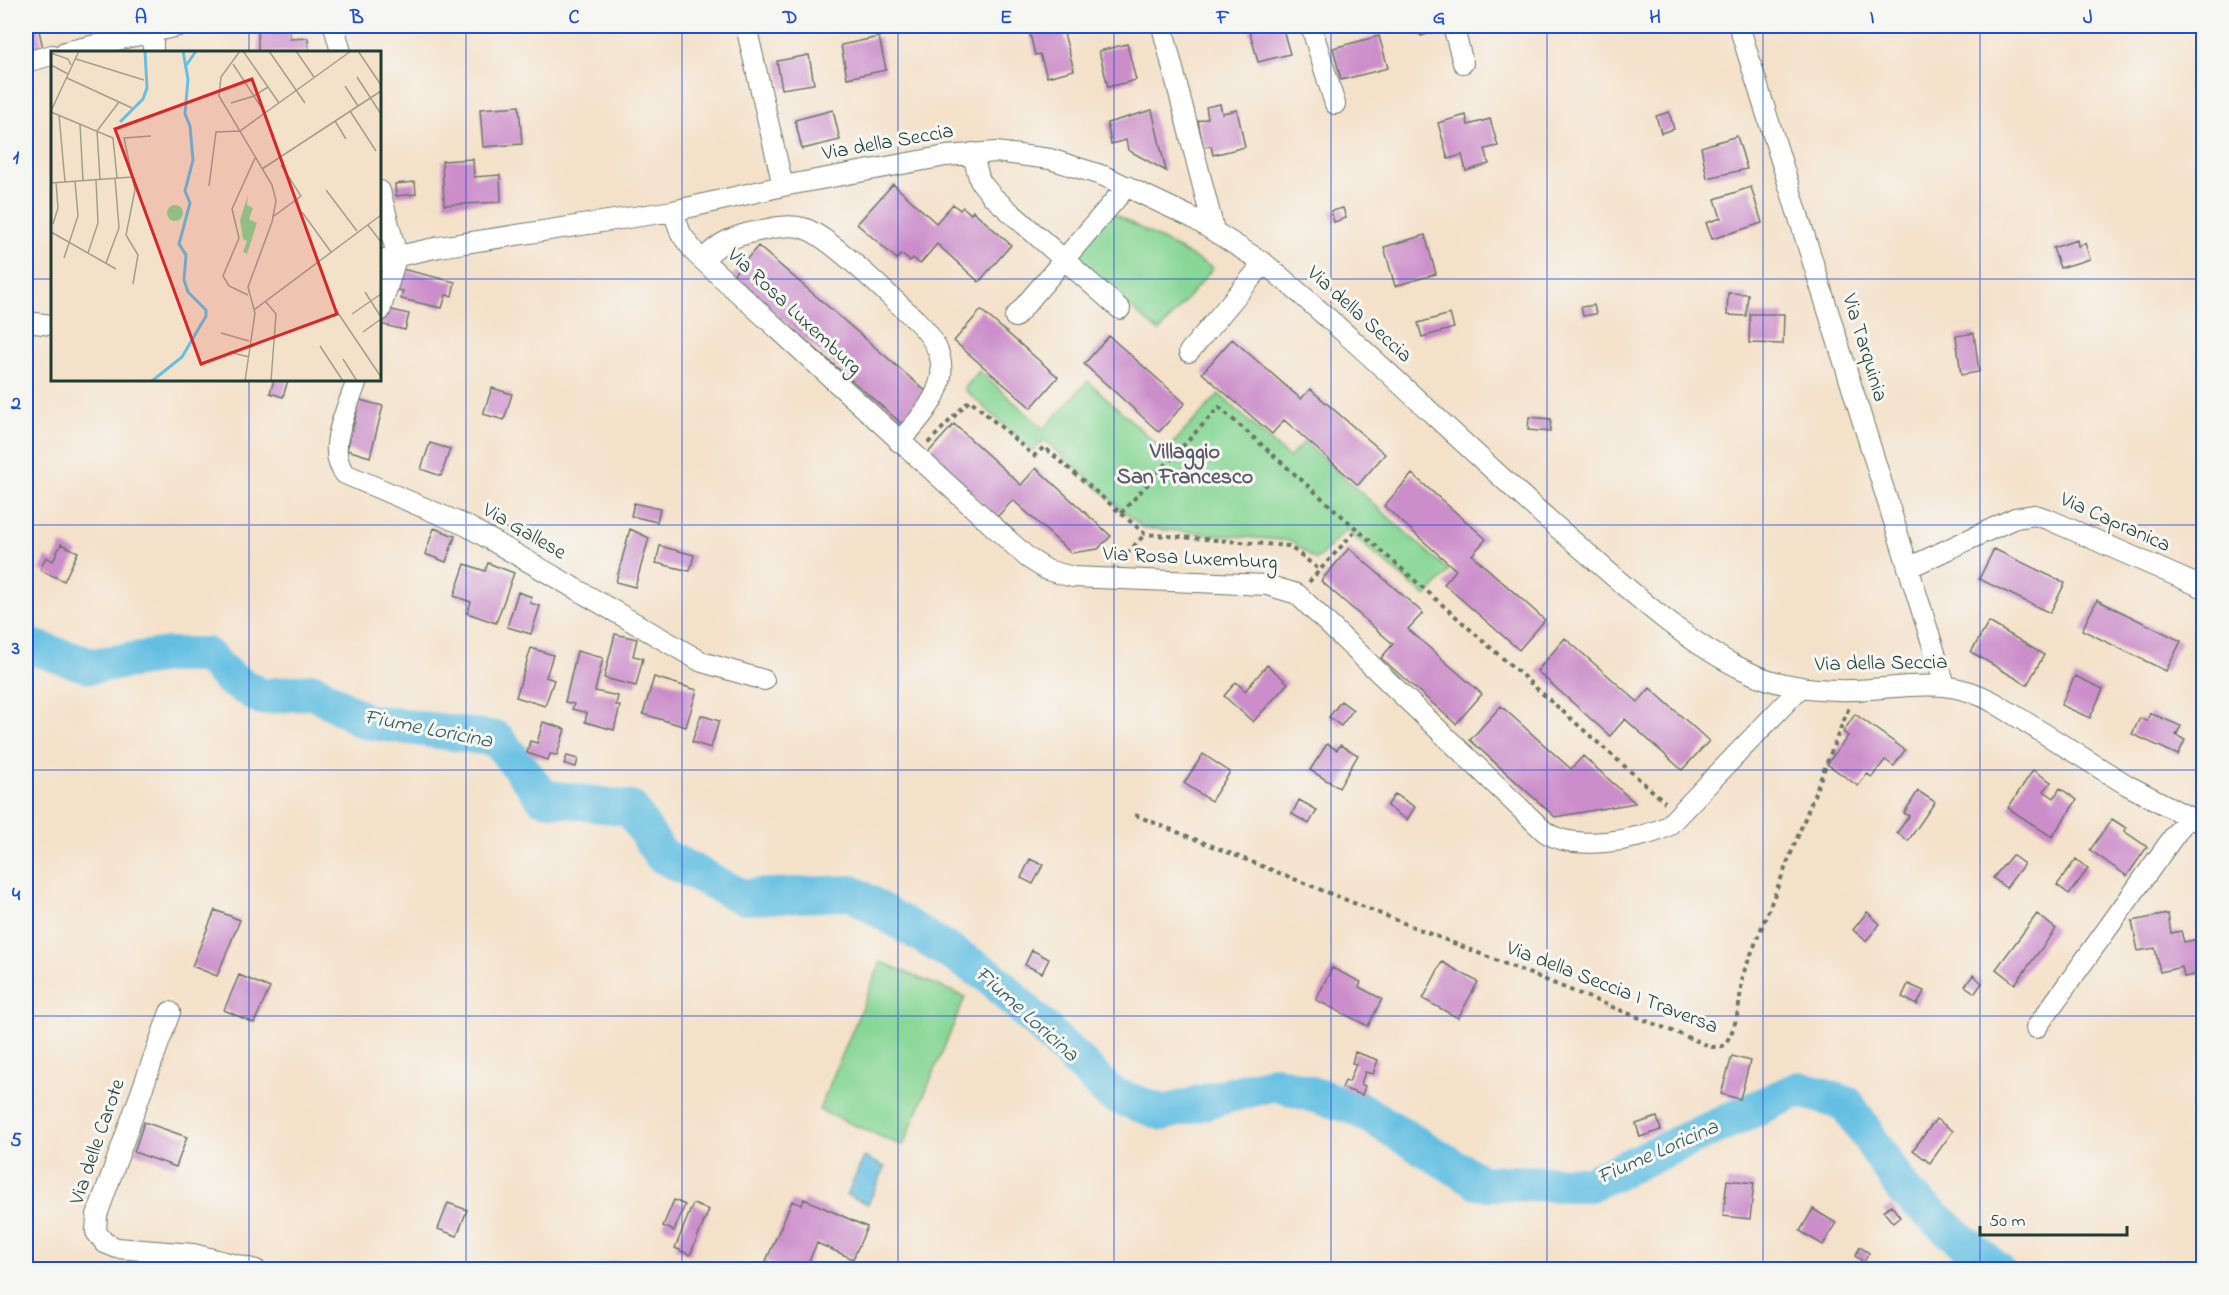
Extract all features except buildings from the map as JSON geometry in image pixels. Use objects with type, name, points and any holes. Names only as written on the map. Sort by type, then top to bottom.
[{"type":"street","points":[[68,51],[154,28],[178,26]]},
{"type":"street","points":[[334,26],[341,51]]},
{"type":"street","points":[[746,26],[783,186]]},
{"type":"street","points":[[1161,26],[1214,230]]},
{"type":"street","points":[[1311,26],[1335,104]]},
{"type":"street","points":[[1453,26],[1463,63]]},
{"type":"street","name":"Via Tarquinia","points":[[1739,26],[1945,685]]},
{"type":"street","points":[[153,51],[154,28]]},
{"type":"street","points":[[26,62],[51,55]]},
{"type":"street","points":[[972,153],[977,173],[987,191],[1120,309]]},
{"type":"street","name":"Via della Seccia","points":[[388,258],[673,211],[783,186],[972,153],[1007,153],[1050,159],[1127,186],[1214,230],[1264,263],[1557,528],[1661,615],[1729,663],[1766,680],[1800,688],[1856,690],[1945,685],[1969,690],[1988,699],[2127,785],[2195,822]]},
{"type":"street","points":[[1015,317],[1127,186]]},
{"type":"street","points":[[381,199],[388,258],[381,304]]},
{"type":"street","name":"Via Rosa Luxemburg","points":[[673,211],[684,239],[703,260],[915,456],[1034,562],[1065,576],[1267,585],[1297,594],[1552,837],[1577,843],[1642,836],[1668,826],[1800,688]]},
{"type":"street","points":[[703,260],[719,244],[732,237],[775,228],[803,228],[822,237],[916,320],[928,333],[937,350],[940,385],[928,411],[900,441]]},
{"type":"street","points":[[1189,352],[1264,263]]},
{"type":"street","points":[[26,322],[51,325]]},
{"type":"street","name":"Via Gallese","points":[[357,381],[335,450],[339,466],[345,474],[457,521],[702,663],[764,680]]},
{"type":"street","name":"Via Capranica","points":[[1908,568],[2015,518],[2035,516],[2050,520],[2204,588]]},
{"type":"street","points":[[2036,1028],[2195,822]]},
{"type":"street","name":"Via delle Carote","points":[[170,1012],[97,1215],[96,1233],[105,1243],[117,1248],[193,1254],[256,1269]]},
{"type":"path","points":[[915,456],[970,400],[1034,456],[1044,447],[1145,534],[1289,546],[1320,570]]},
{"type":"path","points":[[1121,513],[1219,407],[1680,815]]},
{"type":"path","points":[[1297,594],[1357,530]]},
{"type":"path","points":[[1105,579],[1145,534]]},
{"type":"path","name":"Via della Seccia I Traversa","points":[[1135,815],[1712,1047],[1723,1046],[1729,1039],[1740,1001],[1742,978],[1856,690]]},
{"type":"green space","points":[[1109,211],[1213,268],[1159,332],[1071,256]]},
{"type":"green space","points":[[979,371],[1044,429],[1088,381],[1165,452],[1219,394],[1289,458],[1304,442],[1449,571],[1426,597],[1346,530],[1316,560],[1292,541],[1143,528],[1044,440],[1033,451],[964,389]]},
{"type":"green space","points":[[881,962],[965,997],[903,1146],[819,1110]]},
{"type":"water","points":[[864,1157],[885,1167],[868,1204],[847,1195]]},
{"type":"waterway","name":"Fiume Loricina","points":[[26,645],[91,666],[168,655],[206,655],[229,678],[261,697],[314,691],[364,721],[497,739],[543,797],[631,809],[661,855],[742,897],[852,893],[991,977],[1111,1094],[1164,1113],[1274,1083],[1357,1108],[1481,1183],[1589,1184],[1799,1089],[1847,1104],[1905,1192],[1997,1270]]},
{"type":"district","name":"Villaggio San Francesco","points":[[1185,466]]}]
